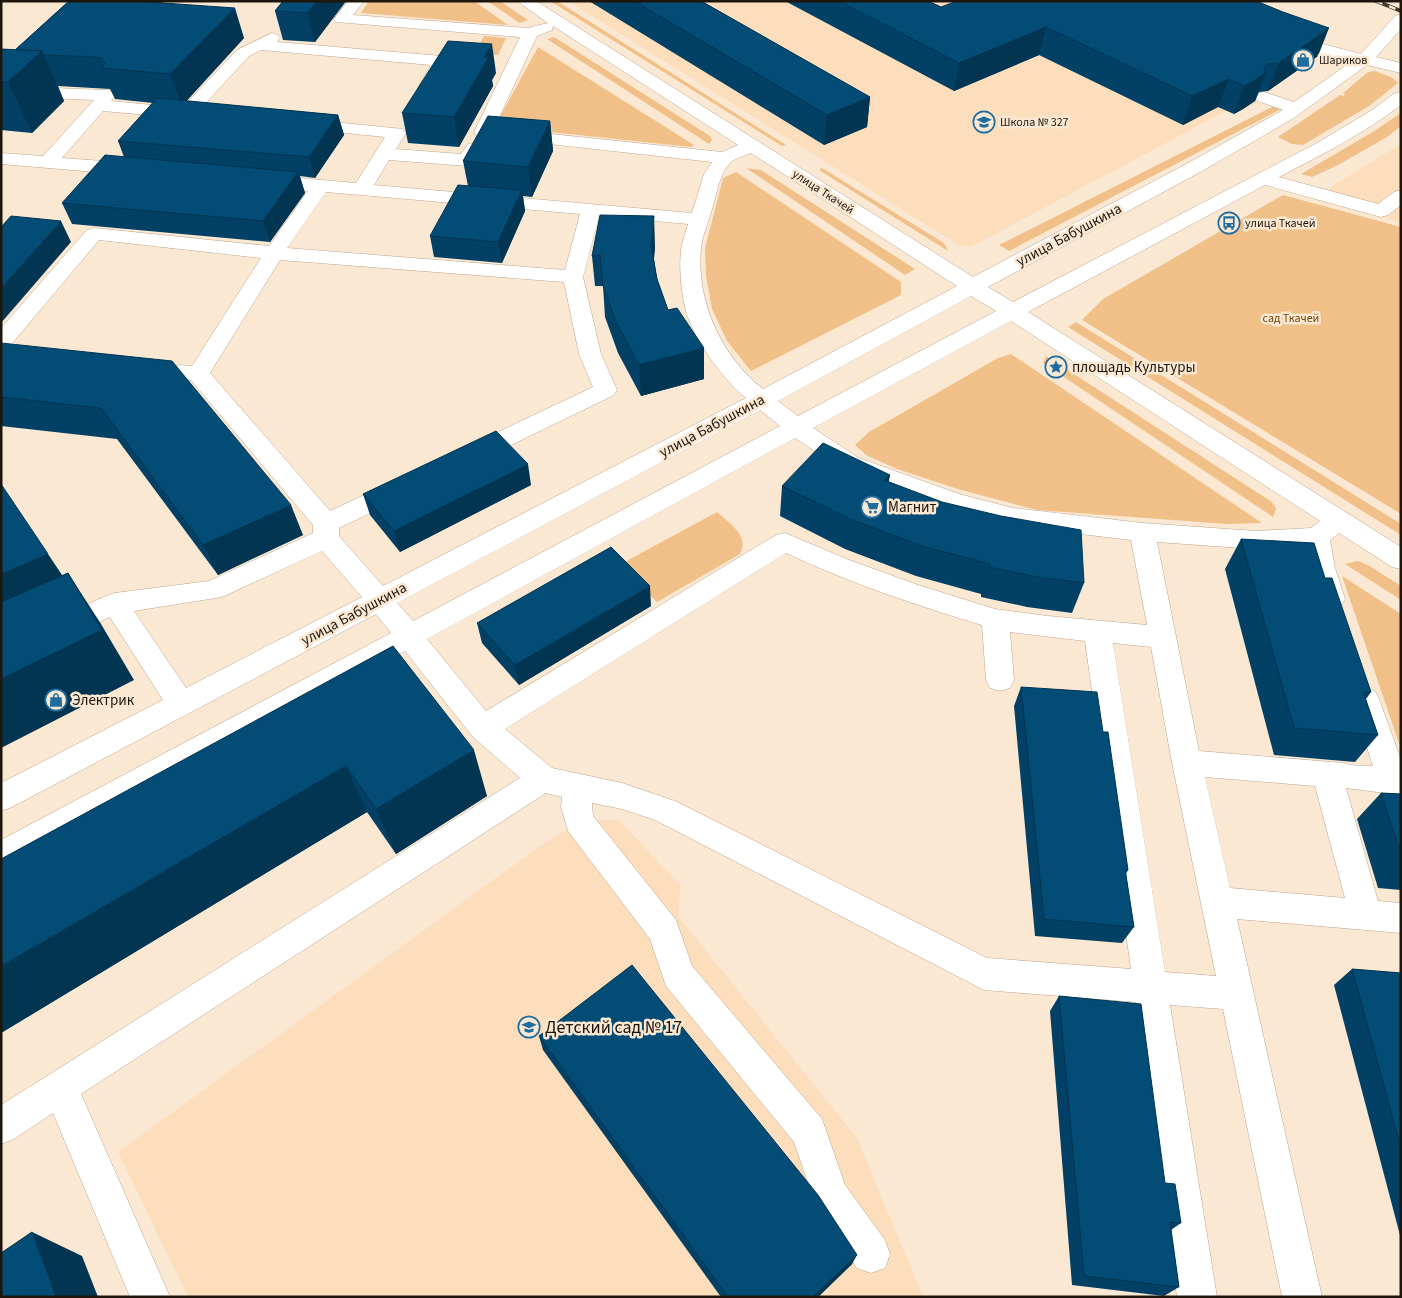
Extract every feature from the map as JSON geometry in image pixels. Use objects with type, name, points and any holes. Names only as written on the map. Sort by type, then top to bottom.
[{"type":"street","points":[[356,1],[342,18],[530,33],[559,23]]},
{"type":"street","name":"улица Ткачей","points":[[524,1],[1401,560]]},
{"type":"street","name":"улица Бабушкина","points":[[1,798],[761,400],[1195,167],[1295,108],[1365,59],[1401,20]]},
{"type":"street","points":[[187,113],[243,53],[272,38],[284,25]]},
{"type":"street","points":[[1273,31],[1329,53],[1401,68]]},
{"type":"street","points":[[385,154],[467,160],[530,33]]},
{"type":"street","points":[[257,45],[442,61],[417,101]]},
{"type":"street","points":[[3,91],[19,79]]},
{"type":"street","points":[[3,91],[107,95],[48,162]]},
{"type":"street","points":[[1264,97],[1295,108]]},
{"type":"street","points":[[1,856],[1012,312],[1325,146],[1378,114],[1401,97]]},
{"type":"street","points":[[98,105],[206,115]]},
{"type":"street","points":[[362,189],[407,117]]},
{"type":"street","points":[[283,122],[398,133]]},
{"type":"street","points":[[478,141],[724,158],[752,146]]},
{"type":"street","points":[[1,158],[144,170]]},
{"type":"street","points":[[724,158],[713,174],[698,219],[691,248],[691,276],[697,312],[712,343],[740,382],[796,428],[851,464],[954,502],[1021,518],[1142,532],[1256,540],[1317,537],[1338,520]]},
{"type":"street","points":[[1262,178],[1381,211],[1401,196]]},
{"type":"street","points":[[250,180],[698,219]]},
{"type":"street","points":[[198,374],[274,253],[321,186]]},
{"type":"street","points":[[452,463],[606,390],[590,354],[573,277],[591,209]]},
{"type":"street","points":[[5,351],[94,234],[274,253],[573,277]]},
{"type":"street","points":[[159,370],[198,374],[483,728],[543,779],[622,796],[664,810],[984,974],[1237,994]]},
{"type":"street","points":[[1,656],[115,603],[213,590],[326,531],[416,480]]},
{"type":"street","points":[[1142,532],[1187,763],[1302,1297]]},
{"type":"street","points":[[1317,537],[1322,568],[1340,623]]},
{"type":"street","points":[[483,728],[785,542],[840,567],[910,593],[995,619],[1048,627],[1161,637]]},
{"type":"street","points":[[115,603],[181,704]]},
{"type":"street","points":[[995,619],[1000,680]]},
{"type":"street","points":[[1097,631],[1197,1297]]},
{"type":"street","points":[[1187,763],[1344,776],[1397,785],[1358,677]]},
{"type":"street","points":[[1344,776],[1366,915]]},
{"type":"street","points":[[1,1126],[543,779]]},
{"type":"street","points":[[578,788],[576,807],[579,821],[664,931],[678,975],[809,1132],[830,1196],[871,1254]]},
{"type":"street","points":[[1217,902],[1401,918]]},
{"type":"street","points":[[60,1087],[150,1297]]},
{"type":"shaded area","name":"Школа № 327","points":[[568,1],[1038,1],[1269,91],[1256,103],[1234,114],[1226,111],[971,247],[957,244]]},
{"type":"shaded area","points":[[1401,144],[1401,224],[1317,200],[1334,185]]},
{"type":"shaded area","name":"Детский сад № 17","points":[[619,820],[681,886],[678,916],[857,1138],[923,1297],[188,1297],[118,1152],[536,849],[579,821]]},
{"type":"green space","points":[[369,1],[474,1],[508,25],[361,13]]},
{"type":"green space","points":[[487,1],[500,1],[528,20],[520,23]]},
{"type":"green space","points":[[550,1],[557,1],[786,145],[782,146]]},
{"type":"green space","points":[[484,36],[506,38],[498,55],[475,53]]},
{"type":"green space","points":[[554,37],[710,136],[712,140],[709,144],[547,39]]},
{"type":"green space","points":[[538,47],[694,145],[691,147],[495,126]]},
{"type":"green space","points":[[1375,71],[1393,78],[1398,83],[1369,106],[1303,145],[1292,144],[1278,137],[1340,95],[1343,96],[1345,94],[1343,93],[1368,72]]},
{"type":"green space","points":[[1276,105],[1283,108],[1009,251],[999,245]]},
{"type":"green space","points":[[1401,113],[1401,126],[1387,137],[1338,165],[1312,177],[1301,174],[1371,133]]},
{"type":"green space","points":[[746,168],[761,170],[915,269],[905,275]]},
{"type":"green space","points":[[822,168],[944,243],[948,251],[819,170]]},
{"type":"green space","points":[[736,172],[901,282],[901,295],[751,371],[727,341],[712,309],[706,276],[705,248],[723,178]]},
{"type":"green space","name":"сад Ткачей","points":[[1283,195],[1401,227],[1401,514],[1082,320],[1103,299]]},
{"type":"green space","points":[[1076,322],[1401,524],[1401,535],[1068,327]]},
{"type":"green space","points":[[1011,354],[1262,523],[1227,524],[1037,510],[961,490],[897,469],[866,455],[855,445],[869,432],[998,358]]},
{"type":"green space","points":[[1046,356],[1272,502],[1276,509],[1273,517],[1043,363]]},
{"type":"green space","points":[[717,512],[741,536],[742,548],[740,554],[657,602],[619,565]]},
{"type":"green space","points":[[1358,561],[1368,565],[1401,586],[1401,600],[1345,564]]},
{"type":"green space","points":[[1342,576],[1401,614],[1401,749]]},
{"type":"building","points":[[69,1],[135,1],[235,8],[170,74],[102,68],[105,63],[101,58],[95,57],[44,55],[42,51],[15,50]]},
{"type":"building","points":[[283,1],[317,1],[307,13],[275,11]]},
{"type":"building","points":[[634,1],[701,1],[870,97],[827,115]]},
{"type":"building","points":[[839,1],[928,1],[941,7],[957,1],[1256,1],[1329,28],[1279,63],[1267,64],[1264,69],[1266,72],[1244,86],[1229,79],[1192,96],[1046,27],[959,63]]},
{"type":"building","points":[[448,41],[492,44],[484,57],[489,57],[454,117],[402,113]]},
{"type":"building","points":[[1,49],[42,51],[8,82],[1,82]]},
{"type":"building","points":[[157,98],[338,115],[309,157],[118,141]]},
{"type":"building","points":[[488,116],[550,121],[528,167],[463,161]]},
{"type":"building","points":[[105,155],[298,172],[263,221],[62,203]]},
{"type":"building","points":[[458,185],[522,190],[498,242],[430,236]]},
{"type":"building","points":[[600,215],[654,216],[651,246],[657,279],[668,310],[677,308],[704,348],[639,365],[616,322],[603,286],[600,255],[592,256]]},
{"type":"building","points":[[11,216],[61,221],[1,288],[1,227]]},
{"type":"building","points":[[1,343],[172,361],[291,505],[203,545],[101,408],[1,397]]},
{"type":"building","points":[[496,431],[528,464],[394,531],[363,494]]},
{"type":"building","points":[[823,443],[890,475],[884,480],[942,502],[1001,516],[1081,530],[1084,583],[1037,577],[989,567],[990,564],[922,546],[850,519],[782,486]]},
{"type":"building","points":[[1,484],[48,554],[1,574]]},
{"type":"building","points":[[1241,539],[1314,543],[1325,578],[1332,578],[1371,692],[1363,692],[1378,735],[1294,728]]},
{"type":"building","points":[[611,547],[650,586],[515,665],[477,623]]},
{"type":"building","points":[[68,573],[102,630],[1,679],[1,602]]},
{"type":"building","points":[[393,646],[474,750],[376,809],[346,766],[1,966],[1,859]]},
{"type":"building","points":[[1021,687],[1097,692],[1103,732],[1108,732],[1128,870],[1125,869],[1134,927],[1044,919]]},
{"type":"building","points":[[1381,793],[1401,794],[1401,854]]},
{"type":"building","points":[[632,965],[818,1195],[857,1255],[813,1297],[728,1297],[539,1036]]},
{"type":"building","points":[[1352,969],[1401,973],[1401,1148]]},
{"type":"building","points":[[1059,996],[1141,1004],[1165,1183],[1175,1184],[1181,1223],[1170,1222],[1179,1287],[1084,1276]]},
{"type":"building","points":[[32,1232],[56,1297],[1,1297],[1,1253]]},
{"type":"railway","points":[[1376,1],[1401,11]]},
{"type":"place","name":"Шариков","points":[[1303,60]]},
{"type":"place","name":"Школа № 327","points":[[984,122]]},
{"type":"place","name":"улица Ткачей","points":[[1229,223]]},
{"type":"place","name":"площадь Культуры","points":[[1056,367]]},
{"type":"place","name":"Магнит","points":[[872,507]]},
{"type":"place","name":"Электрик","points":[[56,700]]},
{"type":"place","name":"Детский сад № 17","points":[[529,1027]]}]
